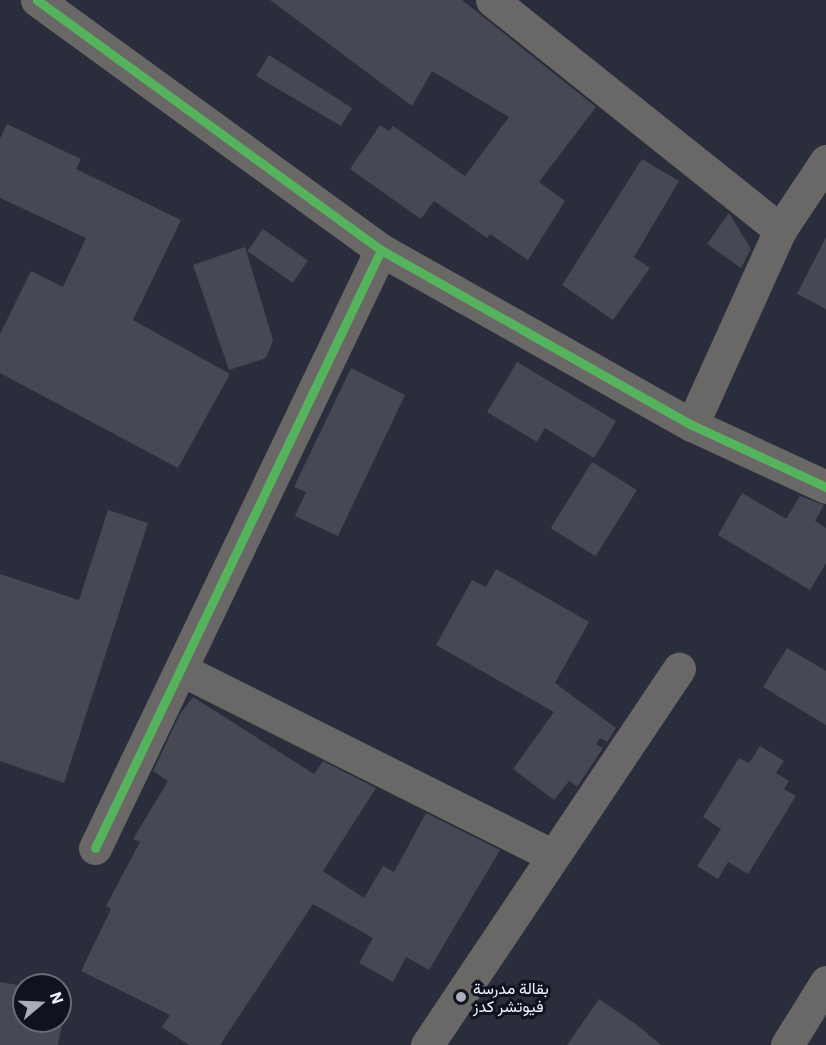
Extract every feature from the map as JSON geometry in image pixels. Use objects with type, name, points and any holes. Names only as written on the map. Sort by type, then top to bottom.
[{"type":"street","points":[[37,0],[381,250],[692,425],[826,487]]},
{"type":"street","points":[[492,0],[780,230]]},
{"type":"street","points":[[692,425],[780,230],[826,161]]},
{"type":"street","points":[[95,848],[381,250]]},
{"type":"street","points":[[427,1045],[551,855],[678,668]]},
{"type":"street","points":[[182,670],[551,855]]},
{"type":"street","points":[[787,1045],[826,982]]},
{"type":"building","points":[[270,0],[462,0],[596,107],[539,182],[565,201],[528,260],[490,234],[487,238],[434,201],[421,219],[350,169],[380,125],[389,131],[393,126],[465,176],[509,117],[432,71],[412,106]]},
{"type":"building","points":[[269,55],[352,108],[341,126],[256,76]]},
{"type":"building","points":[[7,124],[81,159],[76,169],[181,220],[133,320],[230,374],[178,468],[0,373],[0,334],[31,271],[63,287],[86,238],[0,198],[0,139]]},
{"type":"building","points":[[642,159],[679,181],[634,257],[650,268],[613,320],[562,285]]},
{"type":"building","points":[[729,213],[751,249],[741,268],[707,244]]},
{"type":"building","points":[[263,229],[308,261],[293,283],[248,251]]},
{"type":"building","points":[[826,237],[826,309],[797,294]]},
{"type":"building","points":[[245,247],[273,340],[266,358],[229,370],[193,265]]},
{"type":"building","points":[[517,362],[616,421],[594,458],[545,428],[537,442],[487,412]]},
{"type":"building","points":[[351,368],[405,395],[338,536],[295,516],[306,492],[294,487]]},
{"type":"building","points":[[592,462],[637,490],[596,556],[551,528]]},
{"type":"building","points":[[742,493],[786,519],[800,496],[824,505],[815,521],[826,528],[826,563],[810,590],[718,535]]},
{"type":"building","points":[[108,510],[148,523],[64,783],[0,761],[0,574],[79,600]]},
{"type":"building","points":[[496,569],[589,622],[555,683],[616,728],[607,742],[600,738],[596,744],[603,748],[577,787],[569,781],[554,800],[513,769],[554,712],[436,645],[472,580],[486,587]]},
{"type":"building","points":[[787,648],[826,671],[826,725],[763,687]]},
{"type":"building","points":[[193,697],[314,774],[323,761],[376,788],[323,871],[364,898],[383,866],[394,872],[426,813],[500,850],[429,970],[406,957],[393,982],[359,963],[373,938],[313,904],[220,1045],[189,1045],[162,1027],[170,1015],[81,971],[111,909],[106,906],[140,842],[133,839],[168,781],[153,771],[180,714]]},
{"type":"building","points":[[760,746],[784,761],[776,773],[789,781],[784,789],[796,796],[748,874],[728,862],[718,879],[697,866],[721,829],[703,817],[739,758],[749,763]]},
{"type":"building","points":[[0,982],[12,984],[12,1033],[60,1033],[58,1045],[0,1045]]},
{"type":"building","points":[[599,999],[637,1025],[661,1045],[567,1045]]},
{"type":"cycle path","points":[[37,0],[381,250],[692,425],[826,487]]},
{"type":"cycle path","points":[[95,848],[381,250]]},
{"type":"place","name":"بقالة مدرسة فيوتشر كدز","points":[[461,997]]}]
